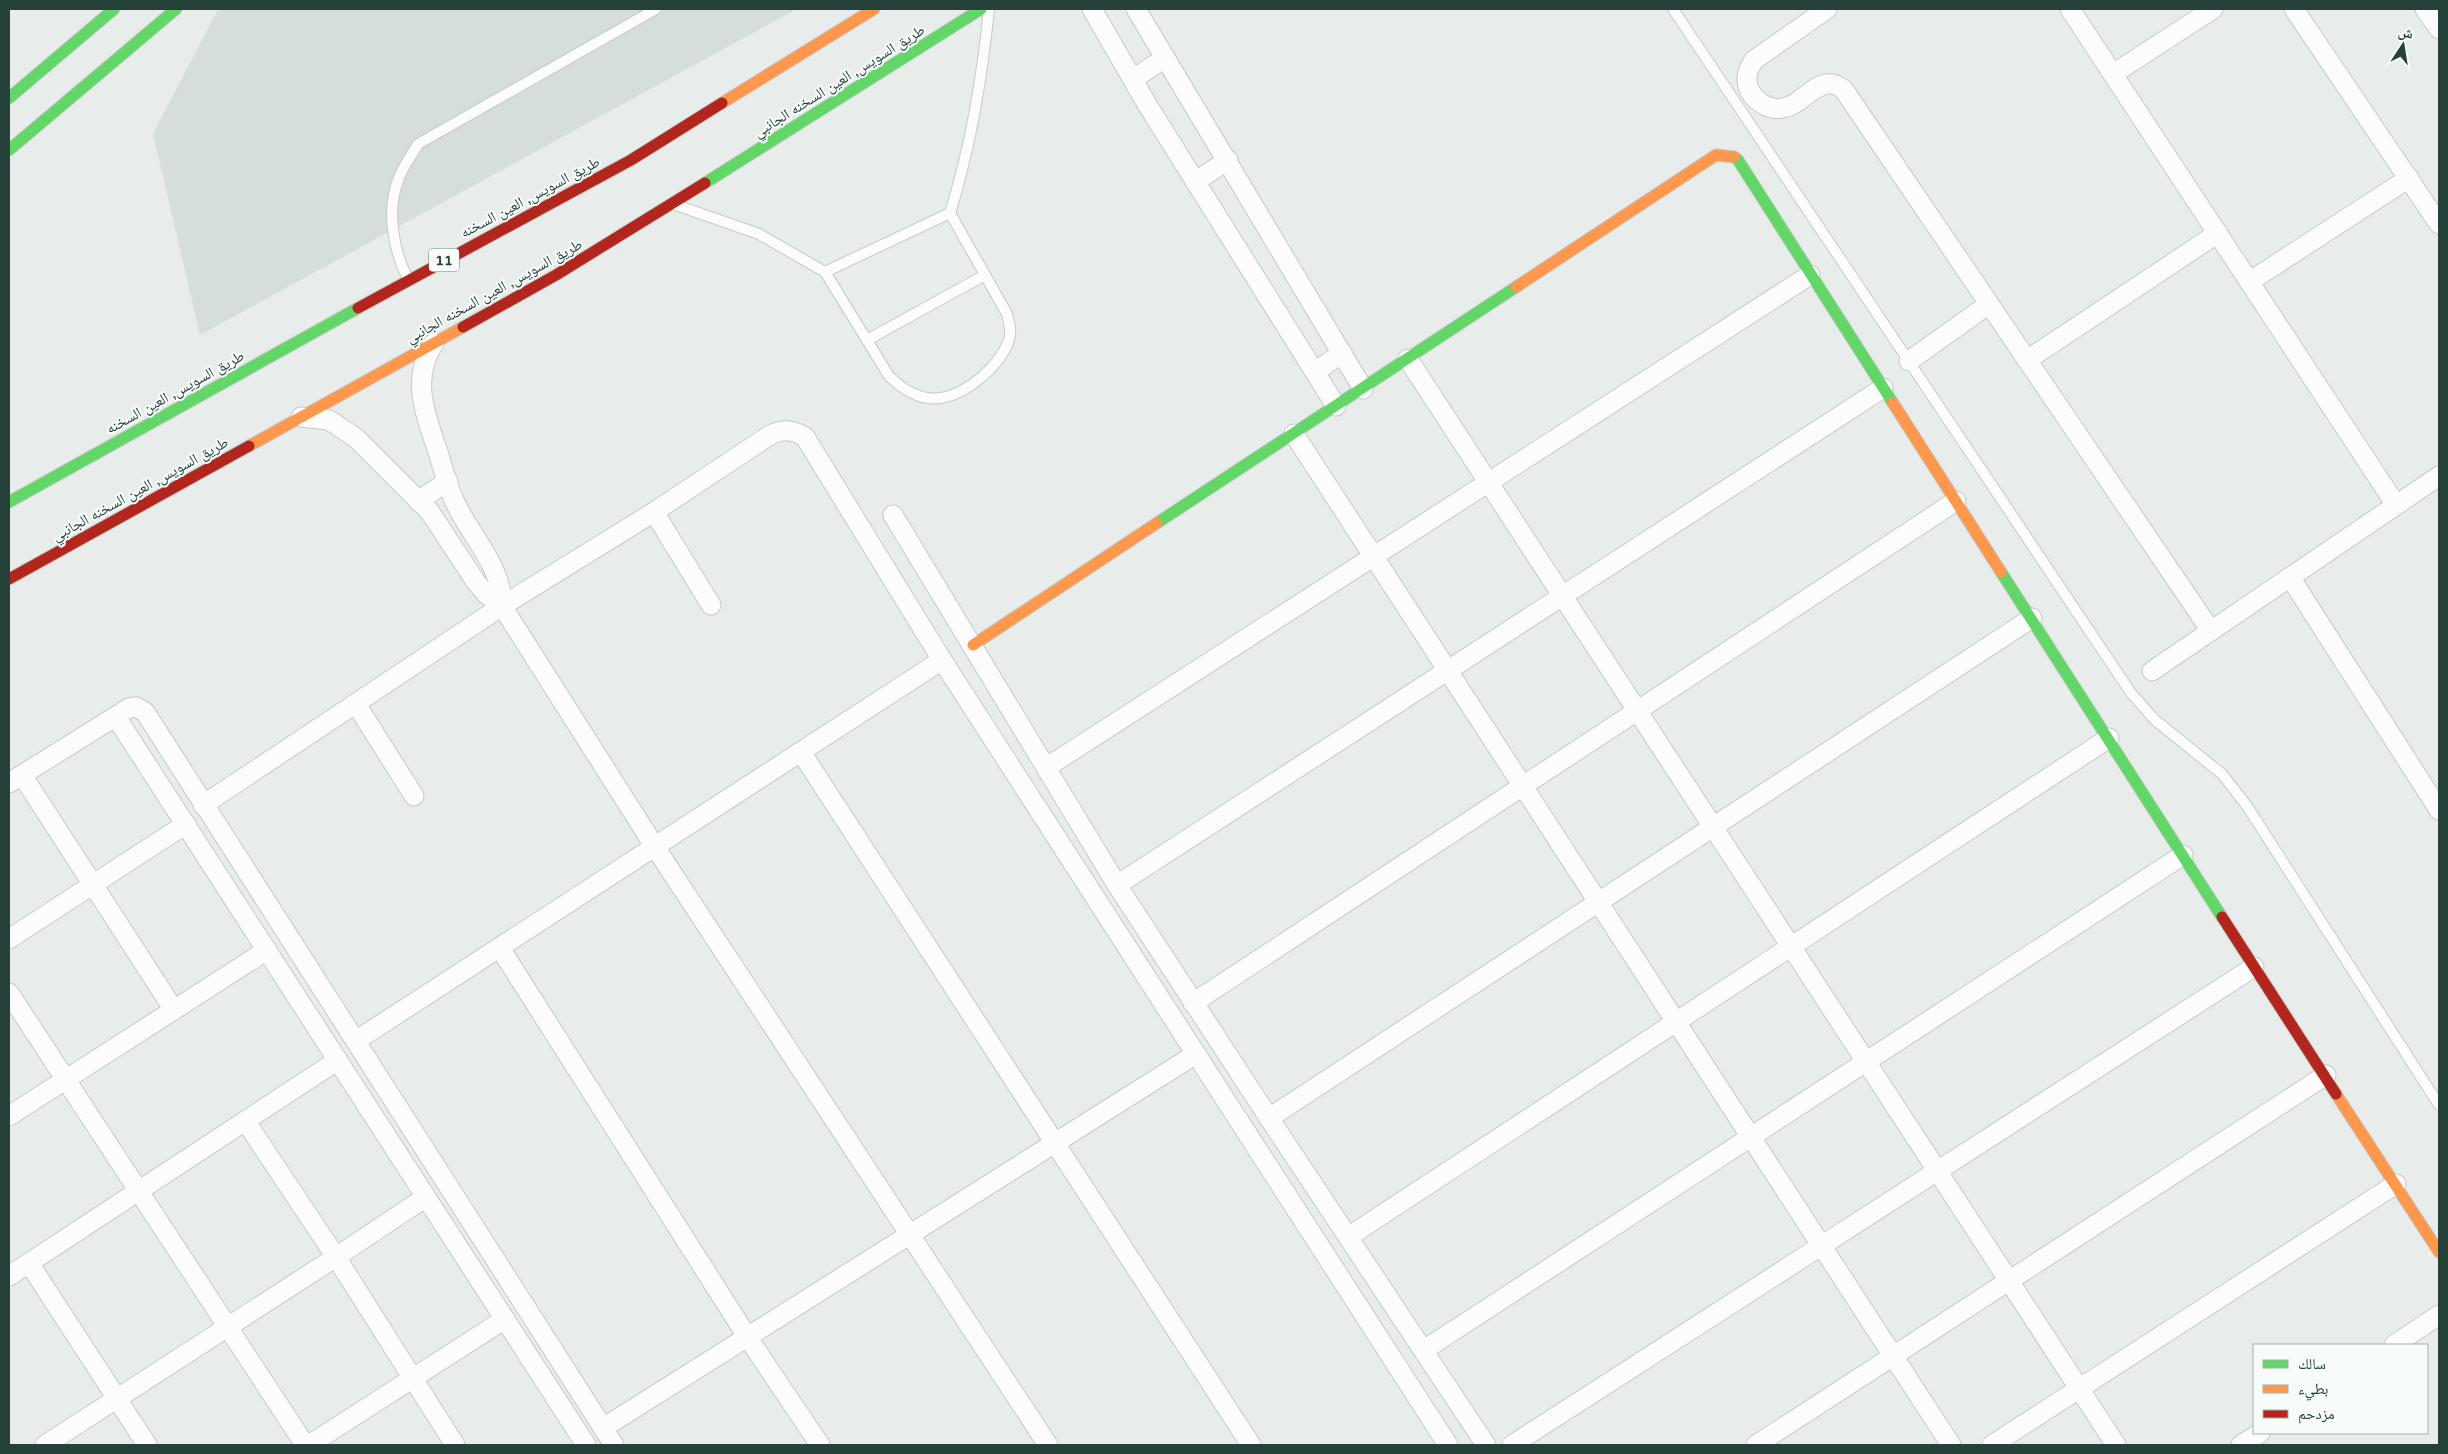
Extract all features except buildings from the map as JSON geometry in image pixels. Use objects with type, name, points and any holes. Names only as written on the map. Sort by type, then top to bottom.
[{"type":"main road","points":[[9,98],[114,9]]},
{"type":"main road","points":[[9,150],[176,9]]},
{"type":"main road","name":"طريق السويس, العين السخنه","points":[[9,502],[408,280],[630,160],[874,9]]},
{"type":"main road","name":"طريق السويس, العين السخنه الجانبي","points":[[9,579],[556,275],[981,9]]},
{"type":"main road","points":[[973,645],[1716,155],[1723,153],[1731,155],[1738,160],[2254,967],[2326,1074],[2439,1252]]},
{"type":"street","points":[[1092,9],[1148,106],[1336,406]]},
{"type":"street","points":[[1136,9],[1363,388]]},
{"type":"street","points":[[1827,9],[1754,60],[1748,69],[1747,81],[1752,94],[1762,104],[1772,108],[1787,107],[1822,85],[1834,84],[1844,90],[2211,631]]},
{"type":"street","points":[[2070,9],[2396,505]]},
{"type":"street","points":[[2113,74],[2213,9]]},
{"type":"street","points":[[2294,9],[2439,224]]},
{"type":"street","points":[[2425,9],[2439,29]]},
{"type":"street","points":[[1134,79],[1165,58]]},
{"type":"street","points":[[1196,181],[1228,160]]},
{"type":"street","points":[[2249,282],[2409,178]]},
{"type":"street","points":[[2027,360],[2218,233]]},
{"type":"street","points":[[1047,767],[1810,275]]},
{"type":"street","points":[[1908,362],[1989,304]]},
{"type":"street","points":[[437,340],[424,362],[420,392],[422,403],[454,500],[498,578],[501,587],[502,606]]},
{"type":"street","points":[[1315,372],[1342,353]]},
{"type":"street","points":[[1408,359],[2116,1445]]},
{"type":"street","points":[[1117,885],[1883,388]]},
{"type":"street","points":[[301,417],[323,419],[343,428],[430,512],[476,582],[486,594],[502,606],[655,847],[1048,1445]]},
{"type":"street","points":[[204,805],[502,606],[654,512],[770,435],[786,430],[805,437],[942,660],[1448,1445]]},
{"type":"street","points":[[1294,434],[1951,1445]]},
{"type":"street","points":[[2152,671],[2439,476]]},
{"type":"street","points":[[418,501],[448,481]]},
{"type":"street","points":[[1193,1003],[1956,500]]},
{"type":"street","points":[[654,512],[711,605]]},
{"type":"street","points":[[893,516],[1117,885],[1486,1445]]},
{"type":"street","points":[[446,538],[468,524]]},
{"type":"street","points":[[2290,578],[2434,790],[2439,810]]},
{"type":"street","points":[[1269,1118],[2032,618]]},
{"type":"street","points":[[357,1040],[942,660]]},
{"type":"street","points":[[356,704],[414,796]]},
{"type":"street","points":[[174,1010],[93,884],[15,779],[129,708],[136,707],[145,712],[357,1040],[614,1445]]},
{"type":"street","points":[[116,716],[585,1445]]},
{"type":"street","points":[[1348,1237],[1792,948],[2109,738]]},
{"type":"street","points":[[801,752],[1251,1445]]},
{"type":"street","points":[[9,939],[186,824]]},
{"type":"street","points":[[1424,1350],[2183,855]]},
{"type":"street","points":[[500,948],[748,1338],[820,1445]]},
{"type":"street","points":[[9,1116],[267,950]]},
{"type":"street","points":[[1512,1445],[2254,967]]},
{"type":"street","points":[[9,993],[228,1328],[307,1445],[505,1319]]},
{"type":"street","points":[[603,1428],[1196,1054]]},
{"type":"street","points":[[9,1276],[338,1060]]},
{"type":"street","points":[[1756,1445],[2326,1074]]},
{"type":"street","points":[[246,1122],[336,1257],[455,1445]]},
{"type":"street","points":[[1992,1445],[2396,1184]]},
{"type":"street","points":[[44,1445],[228,1328],[426,1197]]},
{"type":"street","points":[[29,1263],[147,1445]]},
{"type":"street","points":[[2396,1344],[2439,1315]]},
{"type":"street","points":[[2241,1445],[2258,1434]]},
{"type":"lane","points":[[408,280],[398,260],[392,208],[399,178],[418,144],[656,9]]},
{"type":"lane","points":[[672,204],[759,234],[825,272],[889,376],[903,390],[918,396],[940,398],[980,380],[997,360],[1009,340],[1010,328],[1007,314],[950,213],[968,152],[977,107],[989,9]]},
{"type":"lane","points":[[1673,9],[2131,693],[2155,720],[2222,774],[2247,806],[2439,1105]]},
{"type":"lane","points":[[825,272],[950,213]]},
{"type":"lane","points":[[867,340],[985,275]]},
{"type":"shaded area","points":[[218,9],[797,9],[200,335],[153,134]]},
{"type":"traffic: fast","points":[[9,98],[114,9]]},
{"type":"traffic: fast","points":[[9,150],[176,9]]},
{"type":"traffic: fast","points":[[705,183],[981,9]]},
{"type":"traffic: fast","points":[[1734,157],[1738,160],[1893,403]]},
{"type":"traffic: fast","points":[[1157,523],[1516,287]]},
{"type":"traffic: fast","points":[[9,502],[358,308]]},
{"type":"traffic: fast","points":[[2001,572],[2222,917]]},
{"type":"traffic: slow","points":[[722,103],[874,9]]},
{"type":"traffic: slow","points":[[1516,287],[1716,155],[1734,157]]},
{"type":"traffic: slow","points":[[249,446],[463,327]]},
{"type":"traffic: slow","points":[[1893,403],[2001,572]]},
{"type":"traffic: slow","points":[[973,645],[1157,523]]},
{"type":"traffic: slow","points":[[2336,1094],[2439,1252]]},
{"type":"traffic: jam","points":[[358,308],[631,160],[722,103]]},
{"type":"traffic: jam","points":[[463,327],[556,275],[705,183]]},
{"type":"traffic: jam","points":[[9,579],[249,446]]},
{"type":"traffic: jam","points":[[2222,917],[2336,1094]]}]
